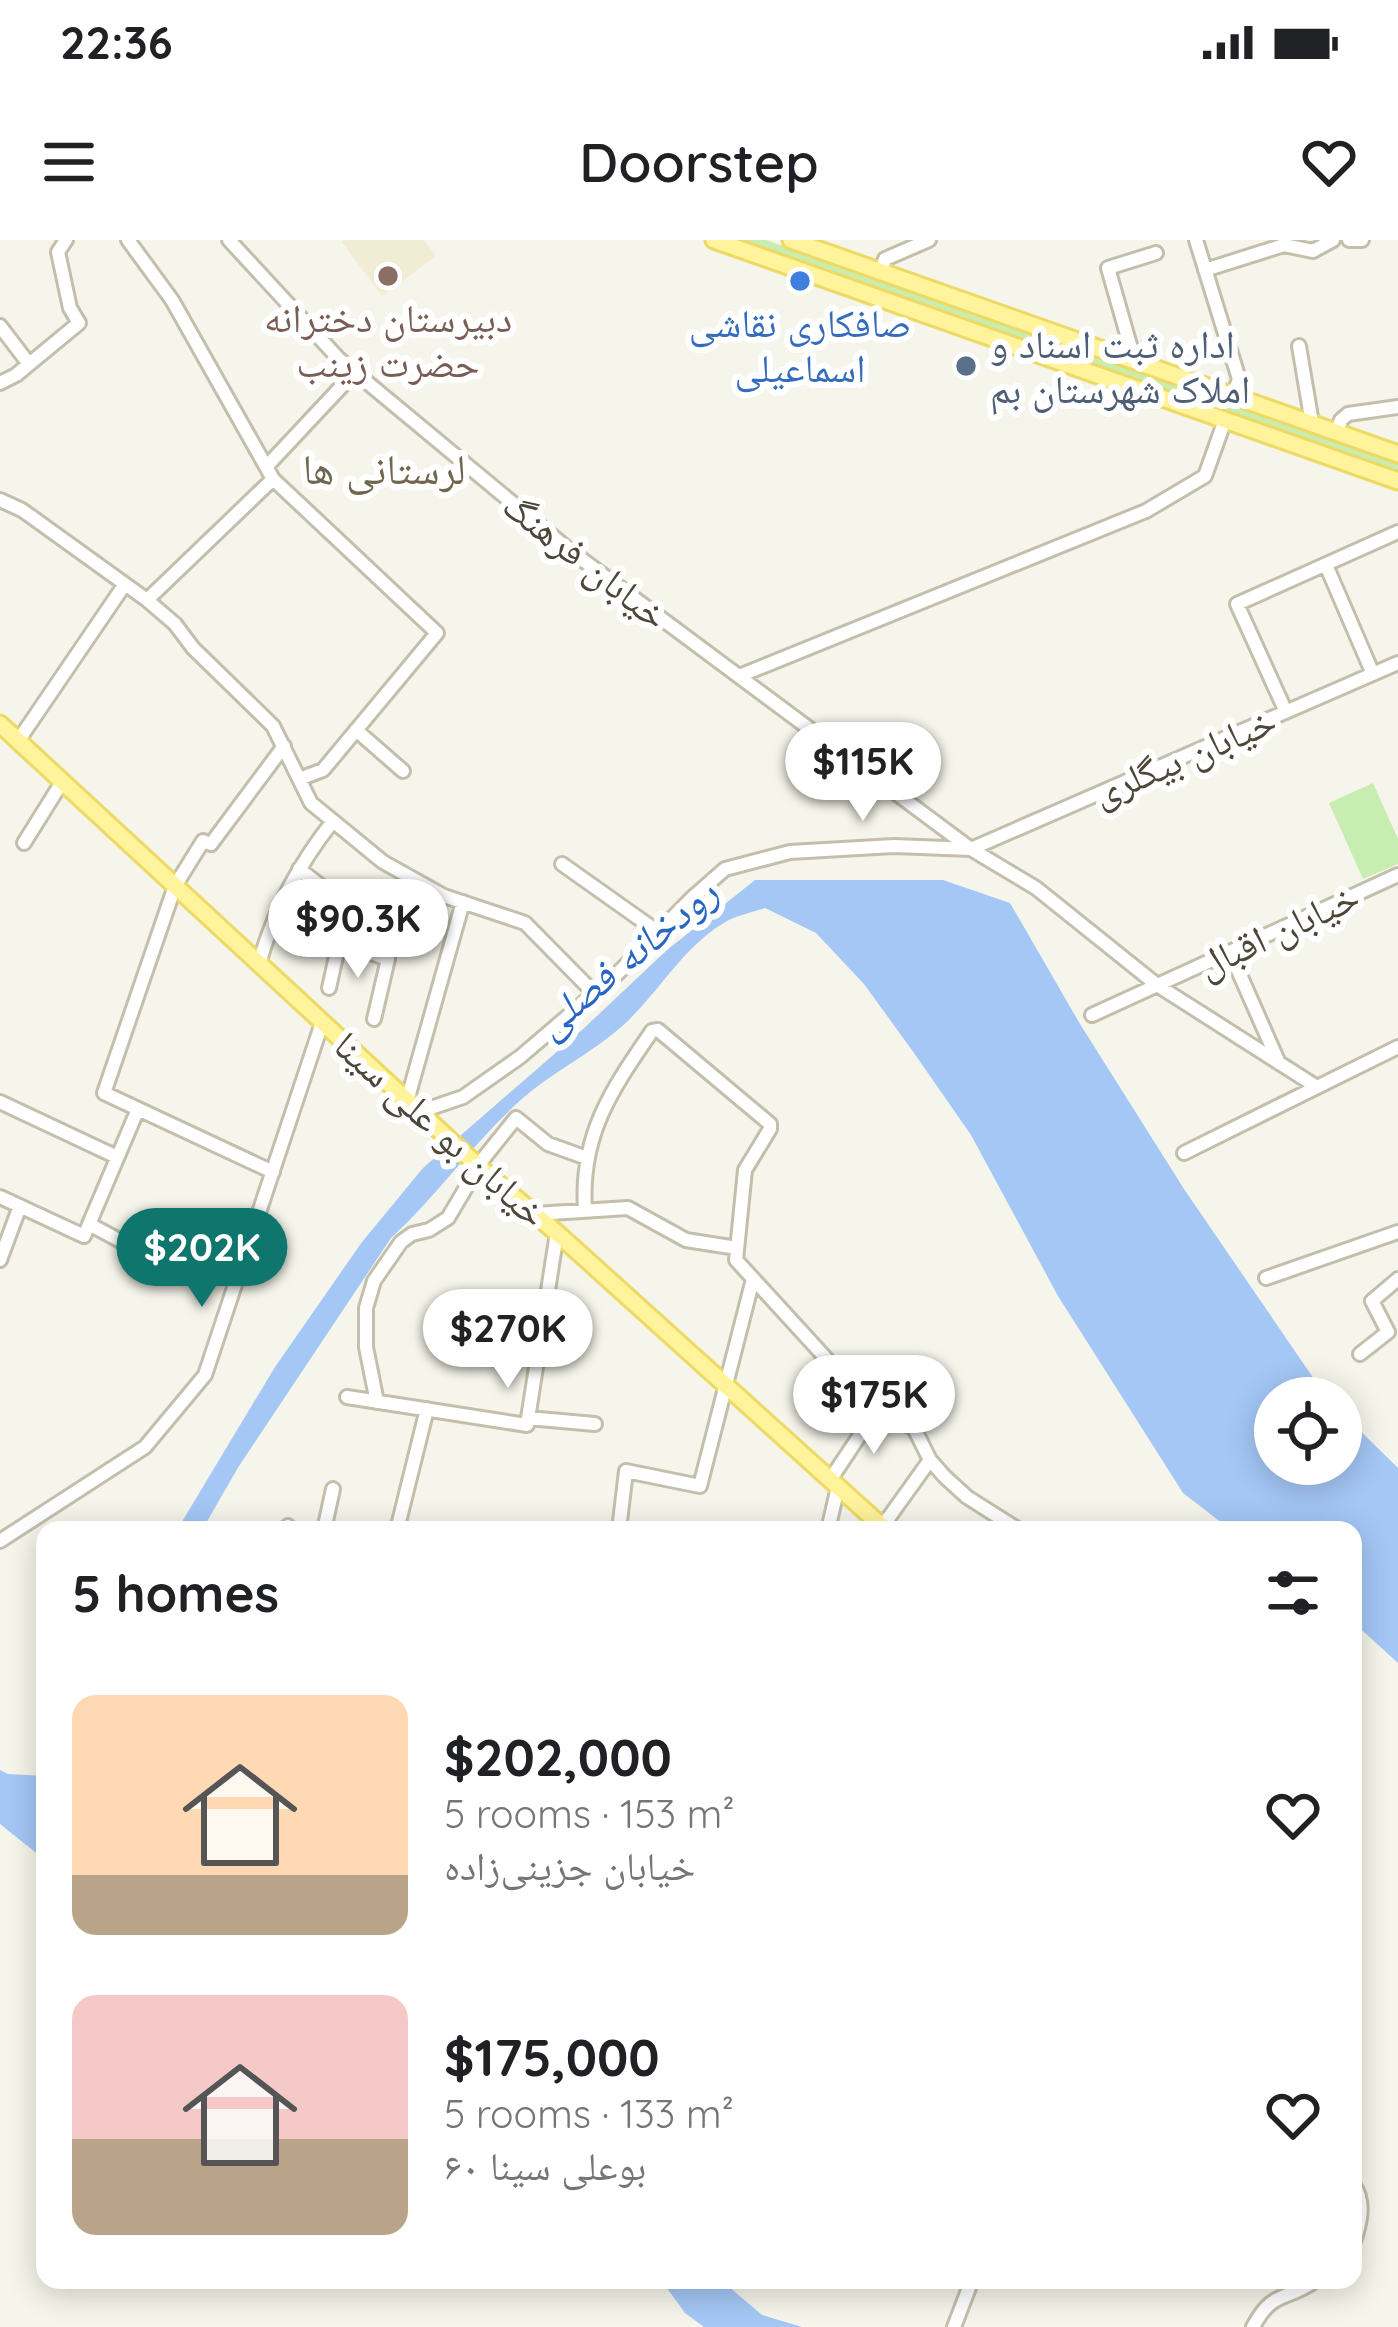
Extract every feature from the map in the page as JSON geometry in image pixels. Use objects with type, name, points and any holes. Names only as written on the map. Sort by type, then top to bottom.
[{"type":"main road","points":[[714,240],[735,243],[1398,481]]},
{"type":"main road","points":[[790,240],[1398,454]]},
{"type":"main road","name":"خیابان بو علی سینا","points":[[0,724],[413,1107],[876,1521]]},
{"type":"street","points":[[0,383],[79,322],[70,308],[58,252],[66,240]]},
{"type":"street","points":[[128,240],[172,300],[270,473],[437,633],[323,770],[299,779]]},
{"type":"street","name":"خیابان فرهنگ","points":[[229,240],[340,359],[568,549],[970,849],[1036,888],[1157,985],[1317,1087]]},
{"type":"street","points":[[881,272],[885,259],[905,245],[929,240]]},
{"type":"street","points":[[1196,240],[1239,379],[1234,396]]},
{"type":"street","points":[[1205,270],[1284,245],[1312,251],[1333,240]]},
{"type":"street","points":[[1349,240],[1362,240]]},
{"type":"street","points":[[1125,358],[1130,345],[1108,268],[1156,253]]},
{"type":"street","points":[[0,326],[29,364]]},
{"type":"street","points":[[1299,346],[1312,423]]},
{"type":"street","points":[[147,600],[270,473],[355,372]]},
{"type":"street","points":[[1337,432],[1348,414],[1398,407]]},
{"type":"street","points":[[739,676],[1147,511],[1205,476],[1225,420]]},
{"type":"street","points":[[0,500],[22,510],[175,624],[193,649],[274,726],[311,803],[382,862],[444,896],[525,923],[595,994]]},
{"type":"street","points":[[1286,712],[1237,604],[1398,532]]},
{"type":"street","points":[[1326,565],[1373,674]]},
{"type":"street","points":[[18,741],[124,584]]},
{"type":"street","name":"خیابان بیگلری","points":[[970,849],[1398,663]]},
{"type":"street","points":[[356,730],[403,771]]},
{"type":"street","points":[[273,1172],[104,1093],[175,886],[203,841],[211,844],[284,746]]},
{"type":"street","points":[[24,843],[62,782]]},
{"type":"street","points":[[259,964],[278,908],[333,821]]},
{"type":"street","points":[[463,902],[413,1107],[463,1097],[520,1058],[595,994],[725,869],[790,852],[970,849]]},
{"type":"street","points":[[562,864],[658,932]]},
{"type":"street","points":[[299,869],[361,917],[337,952],[329,988]]},
{"type":"street","points":[[1394,877],[1398,896]]},
{"type":"street","name":"خیابان اقبال","points":[[1092,1015],[1394,877]]},
{"type":"street","points":[[343,944],[388,958],[374,1019]]},
{"type":"street","points":[[1230,952],[1278,1062]]},
{"type":"street","points":[[0,1541],[145,1447],[205,1375],[322,1023]]},
{"type":"street","points":[[585,1209],[587,1158],[594,1129],[612,1089],[652,1031],[658,1030],[771,1126],[745,1170],[736,1260],[865,1401],[914,1428],[930,1460],[967,1497],[1005,1521]]},
{"type":"street","points":[[1184,1153],[1398,1047]]},
{"type":"street","points":[[0,1102],[117,1157]]},
{"type":"street","points":[[0,1197],[84,1236],[138,1108]]},
{"type":"street","points":[[377,1402],[366,1347],[367,1308],[374,1281],[401,1242],[448,1218],[516,1118],[548,1144],[587,1158]]},
{"type":"street","points":[[0,1261],[20,1206]]},
{"type":"street","points":[[535,1214],[628,1208],[686,1240],[737,1248]]},
{"type":"street","points":[[89,1224],[128,1245]]},
{"type":"street","points":[[1266,1278],[1398,1232]]},
{"type":"street","points":[[347,1397],[527,1425],[557,1233]]},
{"type":"street","points":[[620,1521],[626,1471],[700,1486],[753,1279]]},
{"type":"street","points":[[1360,1354],[1388,1333],[1372,1301],[1398,1279]]},
{"type":"street","points":[[830,1521],[834,1484],[878,1408]]},
{"type":"street","points":[[400,1521],[427,1409]]},
{"type":"street","points":[[528,1418],[595,1424]]},
{"type":"street","points":[[889,1521],[930,1460]]},
{"type":"street","points":[[326,1521],[333,1489]]},
{"type":"street","points":[[954,2327],[969,2289]]},
{"type":"street","points":[[1253,2327],[1263,2308],[1303,2289]]},
{"type":"shaded area","name":"دبیرستان دخترانه حضرت زینب","points":[[424,240],[436,256],[382,296],[342,242]]},
{"type":"green space","points":[[744,240],[766,240],[1398,462],[1398,472]]},
{"type":"green space","points":[[1373,783],[1398,839],[1398,864],[1363,879],[1329,803]]},
{"type":"water","points":[[755,880],[943,880],[1010,903],[1184,1189],[1313,1377],[1254,1377],[1254,1485],[1362,1485],[1362,1433],[1398,1468],[1398,1663],[1362,1630],[1362,1521],[1219,1521],[1183,1493],[1058,1296],[971,1135],[914,1053],[864,984],[816,933],[765,908],[732,919],[707,935],[620,1028],[505,1114],[391,1238],[207,1521],[182,1521],[275,1367],[362,1242],[423,1168],[667,950]]},
{"type":"water","points":[[0,1770],[36,1776],[36,1853],[0,1824]]},
{"type":"water","points":[[668,2289],[732,2289],[762,2315],[802,2327],[704,2327],[685,2313]]},
{"type":"place","name":"دبیرستان دخترانه حضرت زینب","points":[[388,276]]},
{"type":"place","name":"صافکاری نقاشی اسماعیلی","points":[[800,281]]},
{"type":"place","name":"اداره ثبت اسناد و املاک شهرستان بم","points":[[966,366]]},
{"type":"district","name":"لرستانی ها","points":[[384,469]]},
{"type":"water label","name":"رودخانه فصلی","points":[[626,957]]}]
